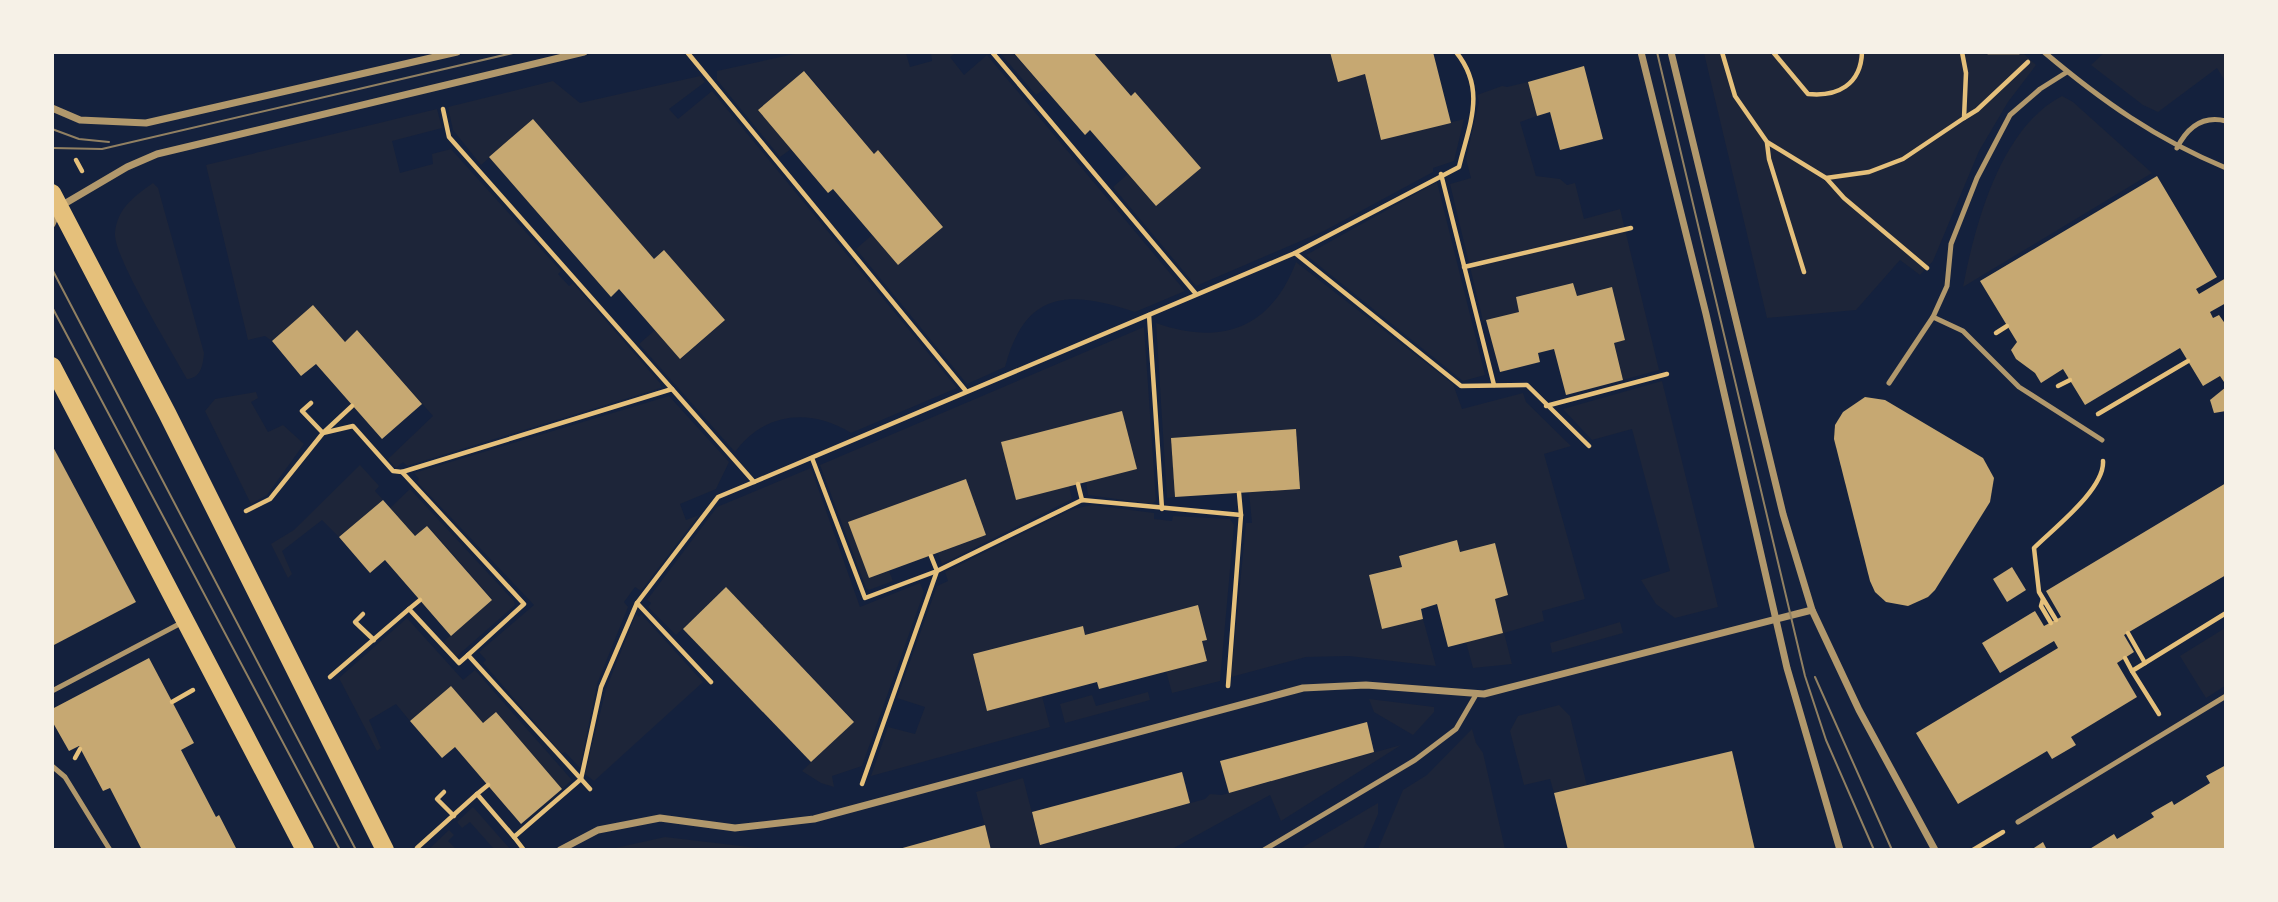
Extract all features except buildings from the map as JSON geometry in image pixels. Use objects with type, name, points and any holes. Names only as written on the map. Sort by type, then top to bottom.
[{"type":"main road","points":[[54,207],[167,413],[385,849]]},
{"type":"main road","points":[[52,366],[305,849]]},
{"type":"street","points":[[52,108],[80,120],[146,123],[457,52]]},
{"type":"street","points":[[54,207],[127,167],[157,154],[584,52]]},
{"type":"street","points":[[1641,52],[1706,314],[1787,668],[1840,849]]},
{"type":"street","points":[[1671,52],[1773,475],[1812,610],[1860,710],[1935,849]]},
{"type":"street","points":[[561,849],[598,830],[660,818],[735,828],[770,827],[867,805],[1303,688],[1366,685],[1477,693],[1577,672],[1812,610]]},
{"type":"lane","points":[[2044,52],[2099,99],[2176,148],[2225,168]]},
{"type":"lane","points":[[1889,383],[1933,317],[1947,286],[1951,244],[1977,178],[2010,116],[2040,89],[2067,72]]},
{"type":"lane","points":[[2176,148],[2185,133],[2195,124],[2210,118],[2225,121]]},
{"type":"lane","points":[[1933,317],[1963,331],[2019,387],[2102,440]]},
{"type":"lane","points":[[52,691],[186,621]]},
{"type":"lane","points":[[1264,849],[1425,752],[1456,729],[1477,693]]},
{"type":"lane","points":[[2018,822],[2225,696]]},
{"type":"lane","points":[[52,766],[65,777],[110,849]]},
{"type":"path","points":[[687,52],[966,391]]},
{"type":"path","points":[[992,52],[1196,294]]},
{"type":"path","points":[[514,837],[581,779],[601,687],[637,603],[718,497],[1295,253],[1441,174],[1459,167],[1476,100],[1466,65],[1455,52]]},
{"type":"path","points":[[1722,52],[1735,96],[1767,142],[1826,178],[1844,198],[1907,251]]},
{"type":"path","points":[[1773,52],[1808,94],[1823,96],[1839,93],[1853,81],[1861,64],[1862,52]]},
{"type":"path","points":[[1962,52],[1966,73],[1964,118]]},
{"type":"path","points":[[1988,52],[2020,52]]},
{"type":"path","points":[[1826,178],[1869,172],[1903,159],[1977,110],[2030,61]]},
{"type":"path","points":[[441,102],[449,137],[754,482]]},
{"type":"path","points":[[1767,142],[1769,159],[1804,272]]},
{"type":"path","points":[[1441,174],[1494,385]]},
{"type":"path","points":[[1464,267],[1631,228]]},
{"type":"path","points":[[1295,253],[1461,386],[1527,385],[1589,446]]},
{"type":"path","points":[[1149,315],[1162,509]]},
{"type":"path","points":[[2078,426],[2188,361]]},
{"type":"path","points":[[1546,406],[1667,374]]},
{"type":"path","points":[[323,433],[353,426],[393,471],[402,472],[672,389]]},
{"type":"path","points":[[311,403],[302,411],[323,433]]},
{"type":"path","points":[[253,508],[270,499],[323,433],[352,405]]},
{"type":"path","points":[[2053,621],[2041,606],[2043,599],[2039,592],[2034,548],[2097,485],[2104,472],[2102,440]]},
{"type":"path","points":[[812,458],[865,598],[937,571],[1082,500],[1241,514]]},
{"type":"path","points":[[402,472],[524,604],[459,663],[409,609]]},
{"type":"path","points":[[1078,484],[1082,500]]},
{"type":"path","points":[[1232,705],[1227,683],[1241,514],[1239,493]]},
{"type":"path","points":[[867,805],[862,784],[937,571],[931,556]]},
{"type":"path","points":[[330,677],[420,600]]},
{"type":"path","points":[[637,603],[711,682]]},
{"type":"path","points":[[363,614],[355,622],[373,640]]},
{"type":"path","points":[[2132,671],[2225,614]]},
{"type":"path","points":[[2128,633],[2146,663]]},
{"type":"path","points":[[468,655],[590,789]]},
{"type":"path","points":[[2125,658],[2168,730]]},
{"type":"path","points":[[172,702],[197,688]]},
{"type":"path","points":[[417,848],[488,785]]},
{"type":"path","points":[[444,792],[437,799],[454,816]]},
{"type":"path","points":[[477,794],[524,849]]},
{"type":"path","points":[[1973,849],[2018,822]]},
{"type":"shaded area","points":[[957,52],[950,57],[964,75],[987,55],[1185,291],[1135,312],[1089,300],[1052,302],[1037,310],[1024,323],[1005,367],[967,384],[856,249],[872,235],[898,265],[943,227],[879,151],[874,154],[805,71],[791,149],[780,157],[717,80],[717,71],[799,53],[906,53],[910,67],[932,61],[931,53]]},
{"type":"shaded area","points":[[2022,52],[2036,65],[2008,102],[1979,151],[1933,261],[1920,275],[1900,260],[1856,310],[1767,318],[1704,53]]},
{"type":"shaded area","points":[[1000,53],[1013,53],[1045,89],[1036,95]]},
{"type":"shaded area","points":[[1093,53],[1330,53],[1338,81],[1365,74],[1381,140],[1464,119],[1454,161],[1433,168],[1433,172],[1324,231],[1196,286],[1113,187],[1128,174],[1156,206],[1200,168],[1135,92],[1131,96]]},
{"type":"shaded area","points":[[2104,53],[2225,53],[2225,81],[2217,68],[2158,112],[2143,105],[2091,65]]},
{"type":"shaded area","points":[[700,76],[705,82],[669,109],[678,119],[712,91],[957,388],[851,433],[835,425],[804,417],[773,422],[746,439],[735,452],[639,344],[655,330],[681,359],[725,320],[654,259],[533,119],[481,165],[453,130],[448,107],[553,81],[580,103]]},
{"type":"shaded area","points":[[1528,82],[1537,116],[1520,122],[1536,176],[1560,179],[1567,185],[1575,183],[1584,219],[1620,209],[1659,370],[1623,380],[1614,343],[1625,339],[1611,287],[1577,296],[1572,283],[1516,297],[1519,312],[1483,321],[1450,184],[1471,178],[1466,159],[1479,102],[1477,95],[1502,86]]},
{"type":"shaded area","points":[[2062,96],[2073,102],[2152,173],[1963,287],[1984,207],[2007,153],[2022,130],[2041,111]]},
{"type":"shaded area","points":[[437,109],[442,128],[392,141],[400,173],[433,164],[432,154],[451,149],[561,271],[558,274],[569,286],[573,283],[660,383],[661,388],[407,466],[403,462],[396,468],[388,459],[433,416],[358,331],[345,342],[313,306],[272,341],[265,336],[248,340],[206,165]]},
{"type":"shaded area","points":[[1437,182],[1485,375],[1463,381],[1306,255]]},
{"type":"shaded area","points":[[153,183],[158,188],[204,353],[198,373],[187,379],[133,282],[117,245],[115,233],[119,216],[134,198]]},
{"type":"shaded area","points":[[1296,262],[1453,384],[1462,409],[1523,393],[1526,402],[1571,446],[1544,454],[1585,599],[1542,611],[1544,621],[1504,633],[1512,664],[1473,668],[1466,642],[1503,633],[1495,599],[1508,595],[1495,543],[1460,552],[1457,541],[1399,555],[1402,567],[1369,575],[1382,628],[1423,619],[1436,666],[1349,656],[1306,657],[1231,677],[1246,523],[1252,523],[1249,492],[1300,489],[1296,430],[1172,438],[1175,497],[1167,498],[1156,323],[1201,333],[1241,326],[1258,317],[1273,303]]},
{"type":"shaded area","points":[[1144,327],[1156,501],[1152,504],[1088,495],[1086,482],[1002,442],[1016,500],[1069,486],[1072,499],[942,564],[938,553],[986,535],[966,479],[849,522],[869,578],[889,571],[893,581],[869,590],[866,588],[820,465]]},
{"type":"shaded area","points":[[1662,381],[1718,607],[1675,618],[1656,604],[1641,580],[1670,571],[1632,429],[1592,440],[1563,409]]},
{"type":"shaded area","points":[[256,392],[258,398],[251,402],[268,432],[283,425],[304,444],[267,495],[251,504],[205,411],[215,399]]},
{"type":"shaded area","points":[[669,396],[729,462],[716,489],[680,504],[686,520],[699,515],[641,591],[635,587],[624,602],[628,607],[597,684],[580,768],[565,752],[562,754],[483,663],[486,660],[479,652],[534,605],[417,482],[419,479],[414,473]]},
{"type":"shaded area","points":[[360,465],[379,486],[375,491],[383,500],[339,537],[322,520],[282,551],[292,574],[288,578],[271,544],[294,530]]},
{"type":"shaded area","points":[[811,468],[860,607],[920,583],[924,592],[862,766],[832,776],[834,787],[821,783],[802,771],[854,721],[726,587],[676,635],[648,607],[651,603],[647,600],[717,507]]},
{"type":"shaded area","points":[[410,489],[514,601],[515,605],[456,657],[443,642],[492,599],[428,526],[415,536],[390,508]]},
{"type":"shaded area","points":[[1092,505],[1154,513],[1154,519],[1172,521],[1173,516],[1230,519],[1234,525],[1220,681],[1172,693],[1166,671],[1207,660],[1202,641],[1206,640],[1198,605],[1085,635],[1082,626],[973,654],[987,711],[1042,696],[1050,727],[871,776],[888,727],[915,734],[925,707],[897,698],[937,586],[948,581],[945,572],[1073,509]]},
{"type":"shaded area","points":[[636,614],[639,617],[641,614],[703,682],[594,781],[585,774],[606,689]]},
{"type":"shaded area","points":[[407,618],[463,680],[475,670],[572,780],[562,789],[496,712],[483,723],[451,686],[410,721],[396,704],[369,720],[381,748],[377,751],[339,678]]},
{"type":"shaded area","points":[[1620,622],[1623,633],[1552,653],[1550,643]]},
{"type":"shaded area","points":[[2225,628],[2225,686],[2206,698],[2180,656]]},
{"type":"shaded area","points":[[1148,692],[1150,700],[1065,723],[1060,704],[1092,695],[1096,706]]},
{"type":"shaded area","points":[[1369,699],[1434,707],[1434,712],[1413,735],[1374,712]]},
{"type":"shaded area","points":[[1559,705],[1570,716],[1587,786],[1554,793],[1550,779],[1524,785],[1510,731],[1518,716]]},
{"type":"shaded area","points":[[1472,729],[1476,743],[1483,753],[1505,849],[1378,849],[1403,790],[1427,775]]},
{"type":"shaded area","points":[[1401,745],[1281,821],[1270,795],[1172,849],[991,849],[976,792],[1023,778],[1039,840],[1055,841],[1205,799],[1210,794],[1222,795]]},
{"type":"shaded area","points":[[1378,803],[1378,814],[1363,849],[1300,849]]},
{"type":"shaded area","points":[[473,807],[510,849],[494,849],[470,822],[462,828],[457,822]]},
{"type":"shaded area","points":[[449,830],[454,835],[448,841],[456,849],[429,849]]},
{"type":"shaded area","points":[[665,837],[767,849],[611,849]]},
{"type":"tram line","points":[[52,148],[102,149],[517,52]]},
{"type":"tram line","points":[[1657,52],[1805,676],[1826,740],[1874,850]]},
{"type":"tram line","points":[[52,129],[79,139],[109,142]]},
{"type":"tram line","points":[[52,269],[356,850]]},
{"type":"tram line","points":[[52,307],[340,850]]},
{"type":"tram line","points":[[1815,677],[1892,850]]}]
